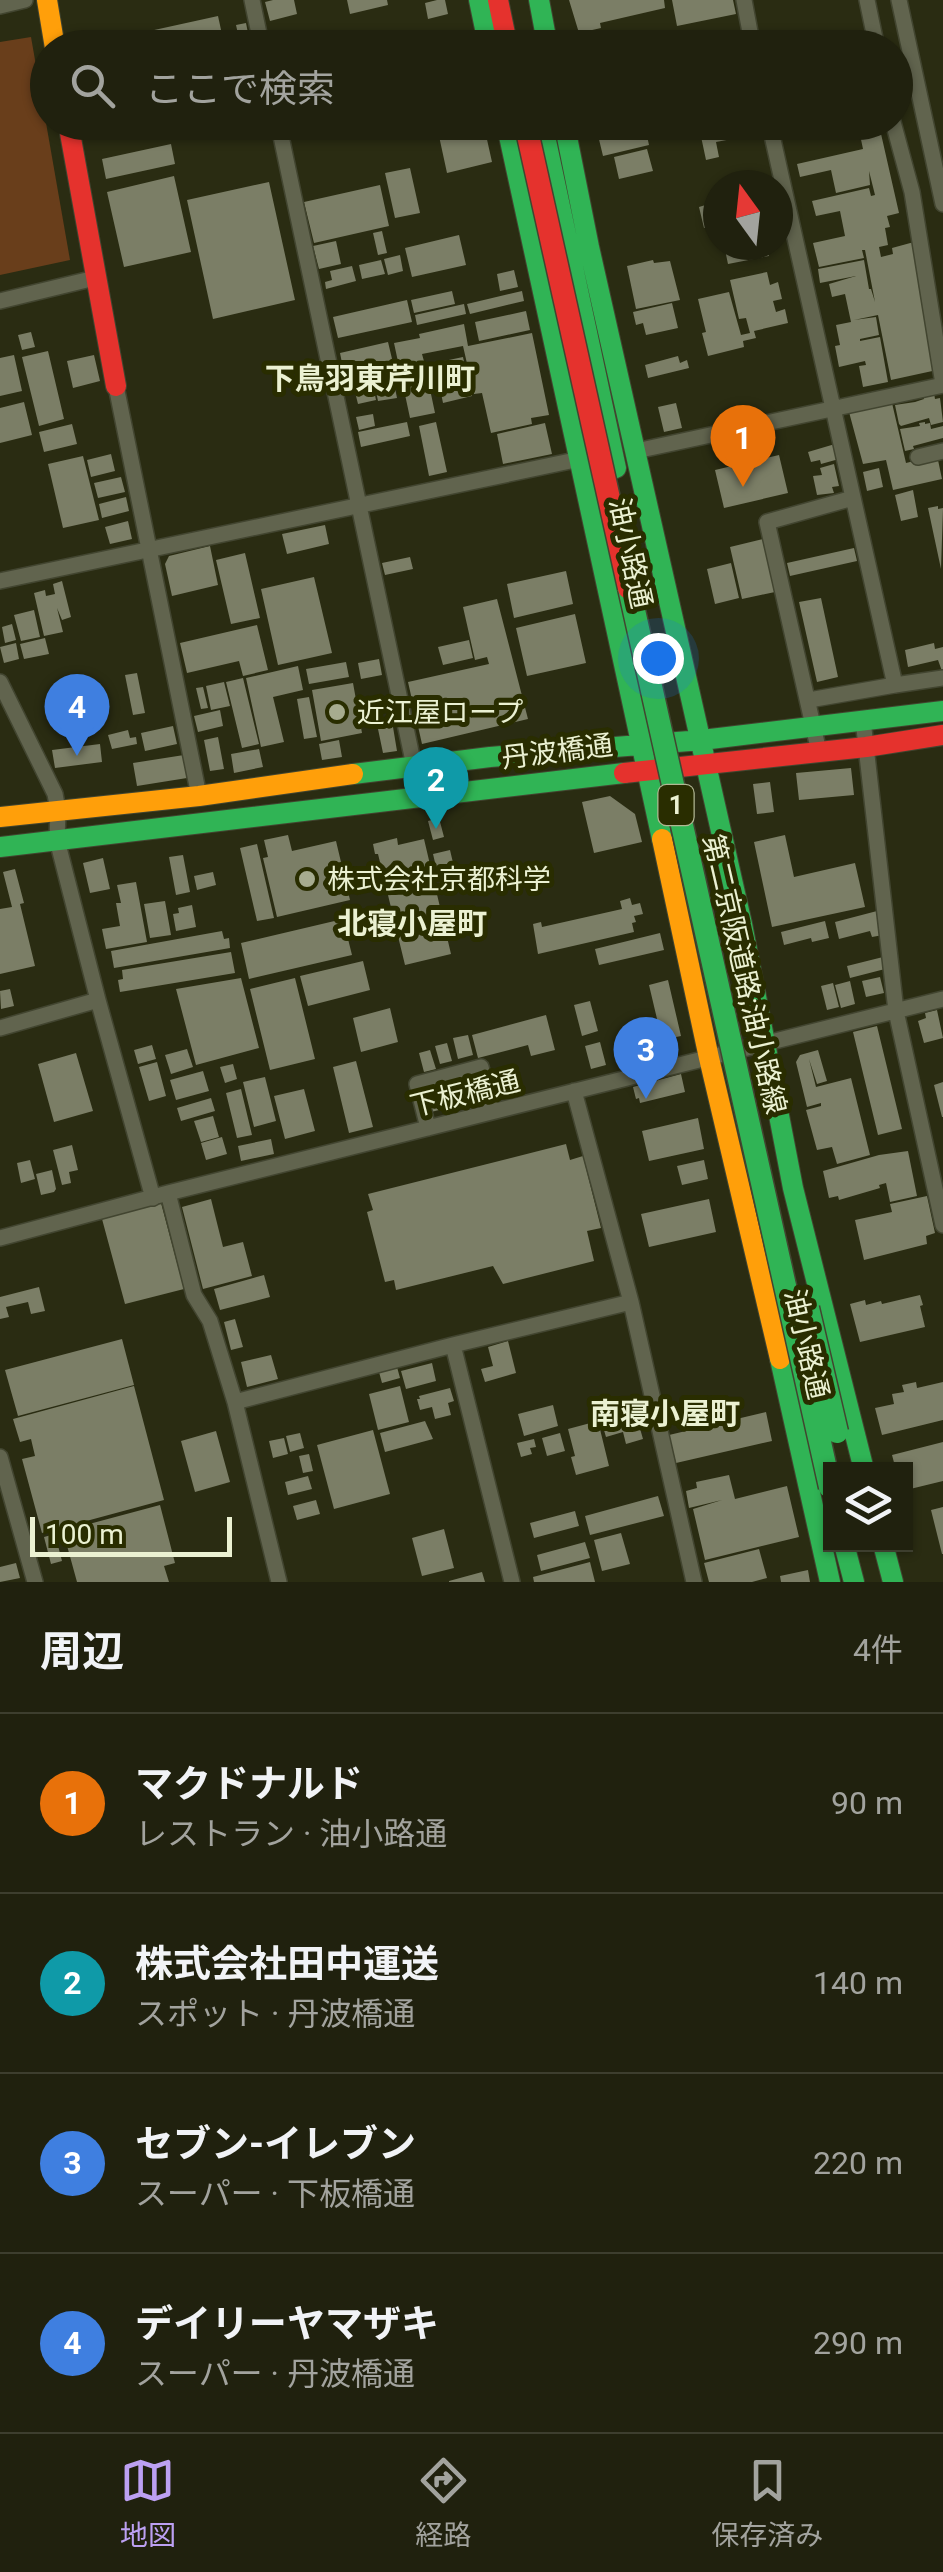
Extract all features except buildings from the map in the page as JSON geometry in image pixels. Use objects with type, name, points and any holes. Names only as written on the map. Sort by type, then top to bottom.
[{"type":"main road","points":[[47,0],[52,30]]},
{"type":"main road","points":[[479,0],[486,30]]},
{"type":"main road","points":[[498,0],[504,30]]},
{"type":"main road","points":[[515,0],[522,30]]},
{"type":"main road","points":[[539,0],[545,30]]},
{"type":"main road","points":[[71,140],[116,386]]},
{"type":"main road","name":"油小路通","points":[[510,140],[709,1058],[830,1582]]},
{"type":"main road","name":"第二京阪道路;油小路線","points":[[528,140],[824,1462]]},
{"type":"main road","name":"第二京阪道路;油小路線","points":[[546,140],[630,536],[844,1462]]},
{"type":"main road","name":"油小路通","points":[[568,140],[708,764],[794,1188],[862,1462]]},
{"type":"main road","name":"丹波橋通","points":[[0,817],[200,796],[490,757],[702,740],[943,711]]},
{"type":"main road","name":"丹波橋通","points":[[0,847],[943,736]]},
{"type":"main road","points":[[414,766],[420,797]]},
{"type":"main road","points":[[200,796],[203,823]]},
{"type":"main road","points":[[846,1552],[854,1582]]},
{"type":"main road","points":[[865,1552],[872,1582]]},
{"type":"main road","points":[[885,1552],[892,1582]]},
{"type":"street","points":[[0,6],[25,0]]},
{"type":"street","points":[[252,0],[258,30]]},
{"type":"street","points":[[744,0],[750,30]]},
{"type":"street","points":[[866,0],[873,30]]},
{"type":"street","points":[[899,0],[905,30]]},
{"type":"street","points":[[913,65],[943,204]]},
{"type":"street","points":[[282,140],[414,766]]},
{"type":"street","points":[[773,140],[896,686]]},
{"type":"street","points":[[636,451],[943,384],[912,192],[897,140]]},
{"type":"street","points":[[0,301],[94,278]]},
{"type":"street","points":[[116,386],[200,796]]},
{"type":"street","points":[[918,457],[943,451]]},
{"type":"street","points":[[0,582],[580,460]]},
{"type":"street","points":[[819,752],[768,522],[853,498]]},
{"type":"street","points":[[809,700],[943,678]]},
{"type":"street","points":[[0,682],[55,794],[57,840],[98,1000],[194,1295],[210,1321],[235,1402],[279,1582]]},
{"type":"street","points":[[863,720],[896,1011],[943,1224]]},
{"type":"street","name":"下板橋通","points":[[0,1238],[943,999]]},
{"type":"street","points":[[0,1028],[98,1000]]},
{"type":"street","points":[[428,1128],[417,1084],[481,1068],[492,1112]]},
{"type":"street","points":[[574,1091],[631,1302],[694,1582]]},
{"type":"street","points":[[235,1402],[631,1302]]},
{"type":"street","points":[[453,1344],[512,1582]]},
{"type":"street","points":[[0,1458],[35,1582]]},
{"type":"shaded area","points":[[30,37],[30,140],[49,140],[70,260],[0,275],[0,42]]},
{"type":"traffic: fast","points":[[479,0],[485,30]]},
{"type":"traffic: fast","points":[[539,0],[545,30]]},
{"type":"traffic: fast","points":[[510,140],[662,839]]},
{"type":"traffic: fast","points":[[546,140],[616,468]]},
{"type":"traffic: fast","points":[[568,140],[742,924],[793,1188],[862,1462]]},
{"type":"traffic: fast","points":[[629,588],[824,1462]]},
{"type":"traffic: fast","points":[[353,774],[490,757],[702,740],[943,711]]},
{"type":"traffic: fast","points":[[0,847],[624,773]]},
{"type":"traffic: fast","points":[[808,1308],[837,1432]]},
{"type":"traffic: fast","points":[[780,1359],[830,1582]]},
{"type":"traffic: fast","points":[[846,1552],[854,1582]]},
{"type":"traffic: fast","points":[[885,1552],[893,1582]]},
{"type":"traffic: slow","points":[[47,0],[52,30]]},
{"type":"traffic: slow","points":[[0,817],[199,796],[353,774]]},
{"type":"traffic: slow","points":[[662,839],[780,1359]]},
{"type":"traffic: jam","points":[[498,0],[504,30]]},
{"type":"traffic: jam","points":[[71,140],[116,386]]},
{"type":"traffic: jam","points":[[529,140],[629,588]]},
{"type":"traffic: jam","points":[[624,773],[943,735]]},
{"type":"place","name":"マクドナルド","points":[[743,487]]},
{"type":"place","name":"近江屋ロープ","points":[[337,712]]},
{"type":"place","name":"デイリーヤマザキ","points":[[77,756]]},
{"type":"place","name":"株式会社田中運送","points":[[436,829]]},
{"type":"place","name":"株式会社京都科学","points":[[307,879]]},
{"type":"place","name":"セブン-イレブン","points":[[646,1099]]},
{"type":"district","name":"下鳥羽東芹川町","points":[[370,379]]},
{"type":"district","name":"北寝小屋町","points":[[412,924]]},
{"type":"district","name":"南寝小屋町","points":[[665,1414]]}]
